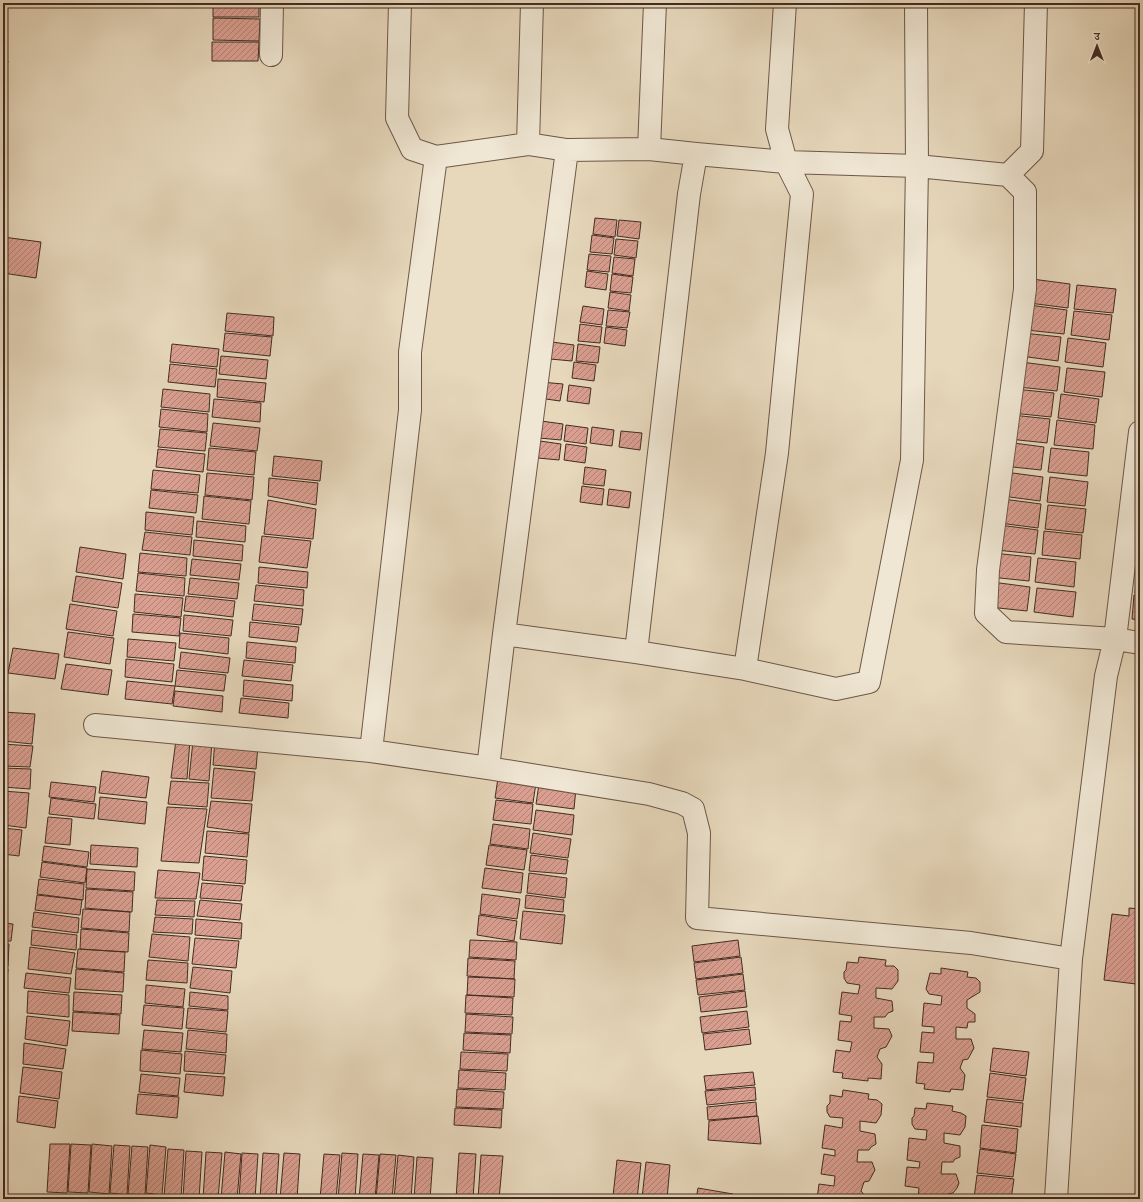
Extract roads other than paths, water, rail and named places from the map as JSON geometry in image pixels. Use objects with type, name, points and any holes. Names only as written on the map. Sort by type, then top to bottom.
[{"type":"street","points":[[271,55],[272,3]]},
{"type":"street","points":[[400,3],[397,118],[412,149],[436,157],[528,144],[567,150],[649,149],[786,162],[917,166],[1008,174],[1025,192],[1025,289],[988,570],[986,613],[1006,632],[1114,639],[1140,643]]},
{"type":"street","points":[[528,144],[532,3]]},
{"type":"street","points":[[649,149],[655,3]]},
{"type":"street","points":[[745,669],[777,453],[802,194],[786,162],[777,129],[785,3]]},
{"type":"street","points":[[504,634],[745,669],[836,689],[869,682],[912,460],[917,166],[916,3]]},
{"type":"street","points":[[1008,174],[1032,151],[1036,3]]},
{"type":"street","points":[[488,768],[567,150]]},
{"type":"street","points":[[636,652],[688,210],[696,154]]},
{"type":"street","points":[[371,751],[410,410],[410,352],[436,157]]},
{"type":"street","points":[[1056,1199],[1071,959],[1106,676],[1114,639],[1140,432]]},
{"type":"street","points":[[95,725],[371,751],[649,794],[682,803],[693,809],[699,833],[697,918],[971,943],[1071,959]]}]
